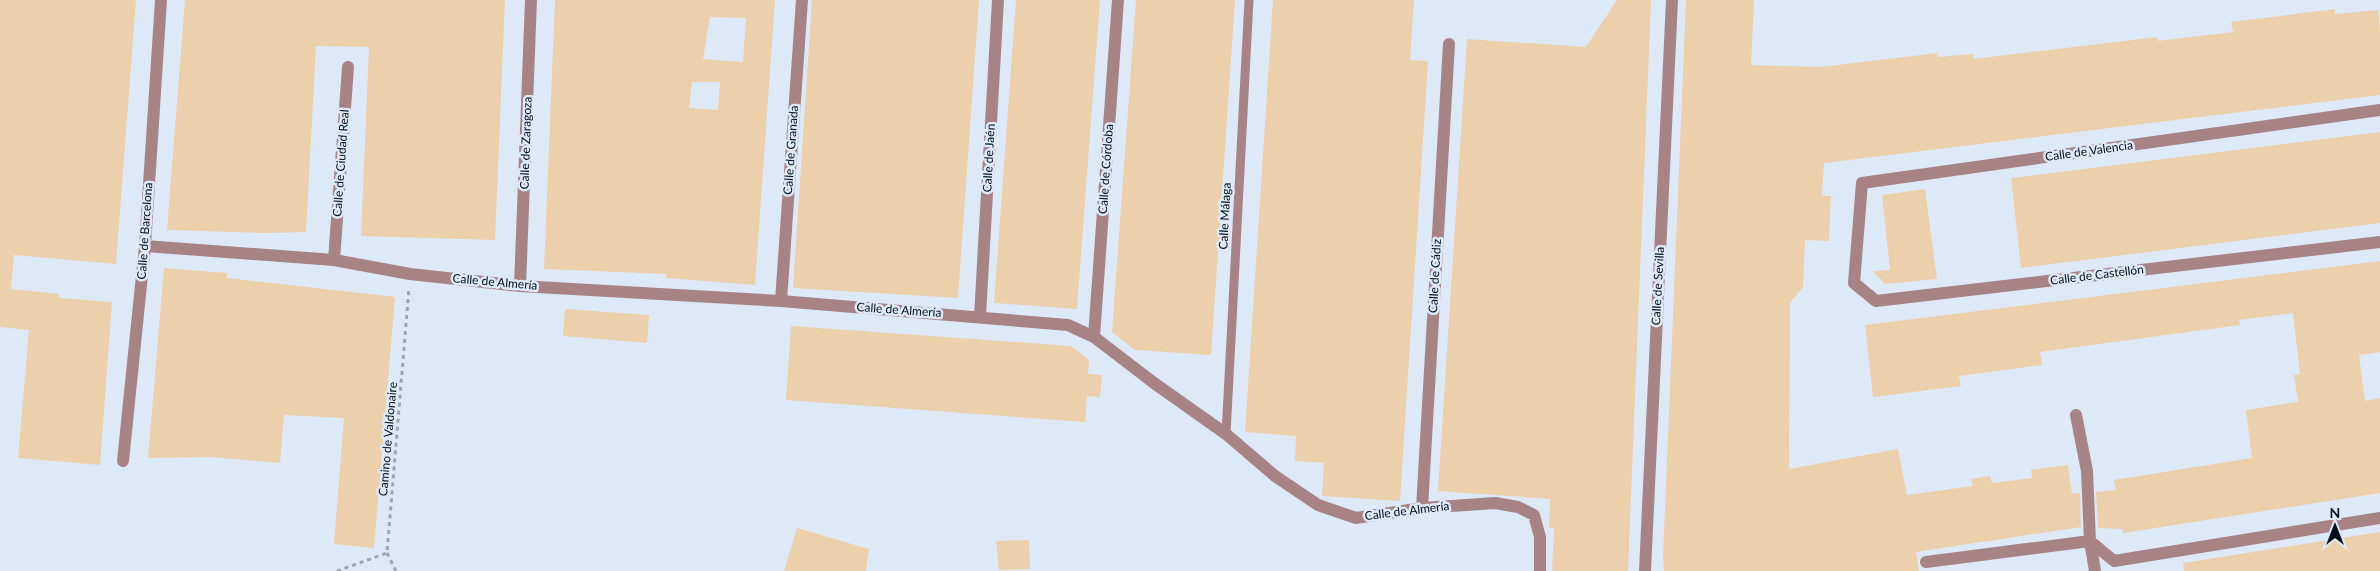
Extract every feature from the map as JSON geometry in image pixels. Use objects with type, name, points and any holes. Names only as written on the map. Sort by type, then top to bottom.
[{"type":"street","name":"Calle de Barcelona","points":[[123,461],[145,246],[161,0]]},
{"type":"street","name":"Calle de Zaragoza","points":[[520,286],[531,0]]},
{"type":"street","name":"Calle de Granada","points":[[781,301],[802,0]]},
{"type":"street","name":"Calle de Jaén","points":[[980,316],[998,0]]},
{"type":"street","name":"Calle de Córdoba","points":[[1094,337],[1118,0]]},
{"type":"street","name":"Calle de Sevilla","points":[[1645,571],[1672,0]]},
{"type":"street","name":"Calle de Cádiz","points":[[1422,508],[1449,44]]},
{"type":"street","name":"Calle de Ciudad Real","points":[[334,260],[348,66]]},
{"type":"street","name":"Calle de Valencia","points":[[1856,248],[1862,182],[2380,110]]},
{"type":"street","name":"Calle de Castellón","points":[[1856,248],[1854,283],[1876,301],[2380,242]]},
{"type":"street","name":"Calle de Almería","points":[[145,246],[334,260],[410,274],[520,286],[781,301],[980,316],[1068,325],[1094,337],[1154,383],[1226,434],[1275,476],[1318,505],[1356,518],[1422,508],[1495,503],[1518,506],[1534,515],[1540,537],[1540,571]]},
{"type":"street","points":[[2076,415],[2087,471],[2090,541],[2095,571]]},
{"type":"street","points":[[1926,562],[2090,541],[2114,561],[2380,518]]},
{"type":"lane","name":"Calle Málaga","points":[[1226,434],[1249,0]]},
{"type":"path","name":"Camino de Valdonaire","points":[[387,553],[410,274]]},
{"type":"path","points":[[337,571],[387,553],[396,571]]},
{"type":"building","points":[[0,0],[136,0],[116,264],[14,255],[11,289],[59,294],[59,298],[112,302],[100,465],[18,458],[29,330],[0,327]]},
{"type":"building","points":[[185,0],[505,0],[495,240],[361,236],[369,47],[316,46],[306,232],[264,233],[167,230]]},
{"type":"building","points":[[555,0],[775,0],[755,285],[666,278],[666,274],[544,269]],"holes":[[[710,17],[746,18],[743,62],[703,59]],[[692,82],[720,82],[718,110],[689,108]]]},
{"type":"building","points":[[812,0],[979,0],[958,298],[793,288]]},
{"type":"building","points":[[1016,0],[1100,0],[1077,309],[994,303]]},
{"type":"building","points":[[1136,0],[1235,0],[1211,355],[1135,350],[1112,332]]},
{"type":"building","points":[[1273,0],[1414,0],[1410,60],[1428,61],[1400,501],[1322,496],[1324,463],[1295,461],[1296,436],[1245,432]]},
{"type":"building","points":[[1617,0],[1651,0],[1628,571],[1557,571],[1552,570],[1554,528],[1549,528],[1550,499],[1438,491],[1467,39],[1586,47]]},
{"type":"building","points":[[1686,0],[1754,0],[1751,65],[1821,67],[1937,53],[1938,57],[1973,54],[1973,59],[2157,37],[2158,41],[2233,32],[2231,22],[2335,9],[2335,14],[2378,10],[2380,29],[2380,95],[1824,163],[1822,196],[1831,196],[1829,241],[1805,240],[1803,287],[1790,303],[1789,469],[1898,449],[1907,495],[1973,486],[1971,479],[1990,476],[1992,483],[2032,478],[2031,470],[2068,465],[2072,494],[2080,493],[2081,527],[1916,552],[1919,571],[1664,571],[1663,557]]},
{"type":"building","points":[[2380,132],[2380,223],[2021,268],[2011,178]]},
{"type":"building","points":[[1925,189],[1937,279],[1885,284],[1873,271],[1890,270],[1882,195]]},
{"type":"building","points":[[2380,261],[2380,352],[2359,355],[2365,401],[2380,398],[2380,493],[2123,533],[2123,529],[2098,528],[2096,492],[2116,490],[2114,480],[2252,458],[2246,410],[2298,402],[2294,375],[2300,374],[2293,313],[2239,320],[2240,325],[2040,352],[2042,365],[1959,376],[1961,386],[1873,397],[1865,325]]},
{"type":"building","points":[[164,268],[227,273],[227,278],[395,297],[374,548],[334,544],[344,418],[284,415],[280,463],[211,457],[148,458]]},
{"type":"building","points":[[565,309],[649,315],[647,343],[563,336]]},
{"type":"building","points":[[791,326],[1071,346],[1089,360],[1088,374],[1102,375],[1100,397],[1087,396],[1085,422],[786,400]]},
{"type":"building","points":[[797,528],[869,549],[866,571],[784,571]]},
{"type":"building","points":[[2380,532],[2380,571],[2184,571],[2183,563]]},
{"type":"building","points":[[1029,540],[1030,569],[999,570],[996,541]]}]
